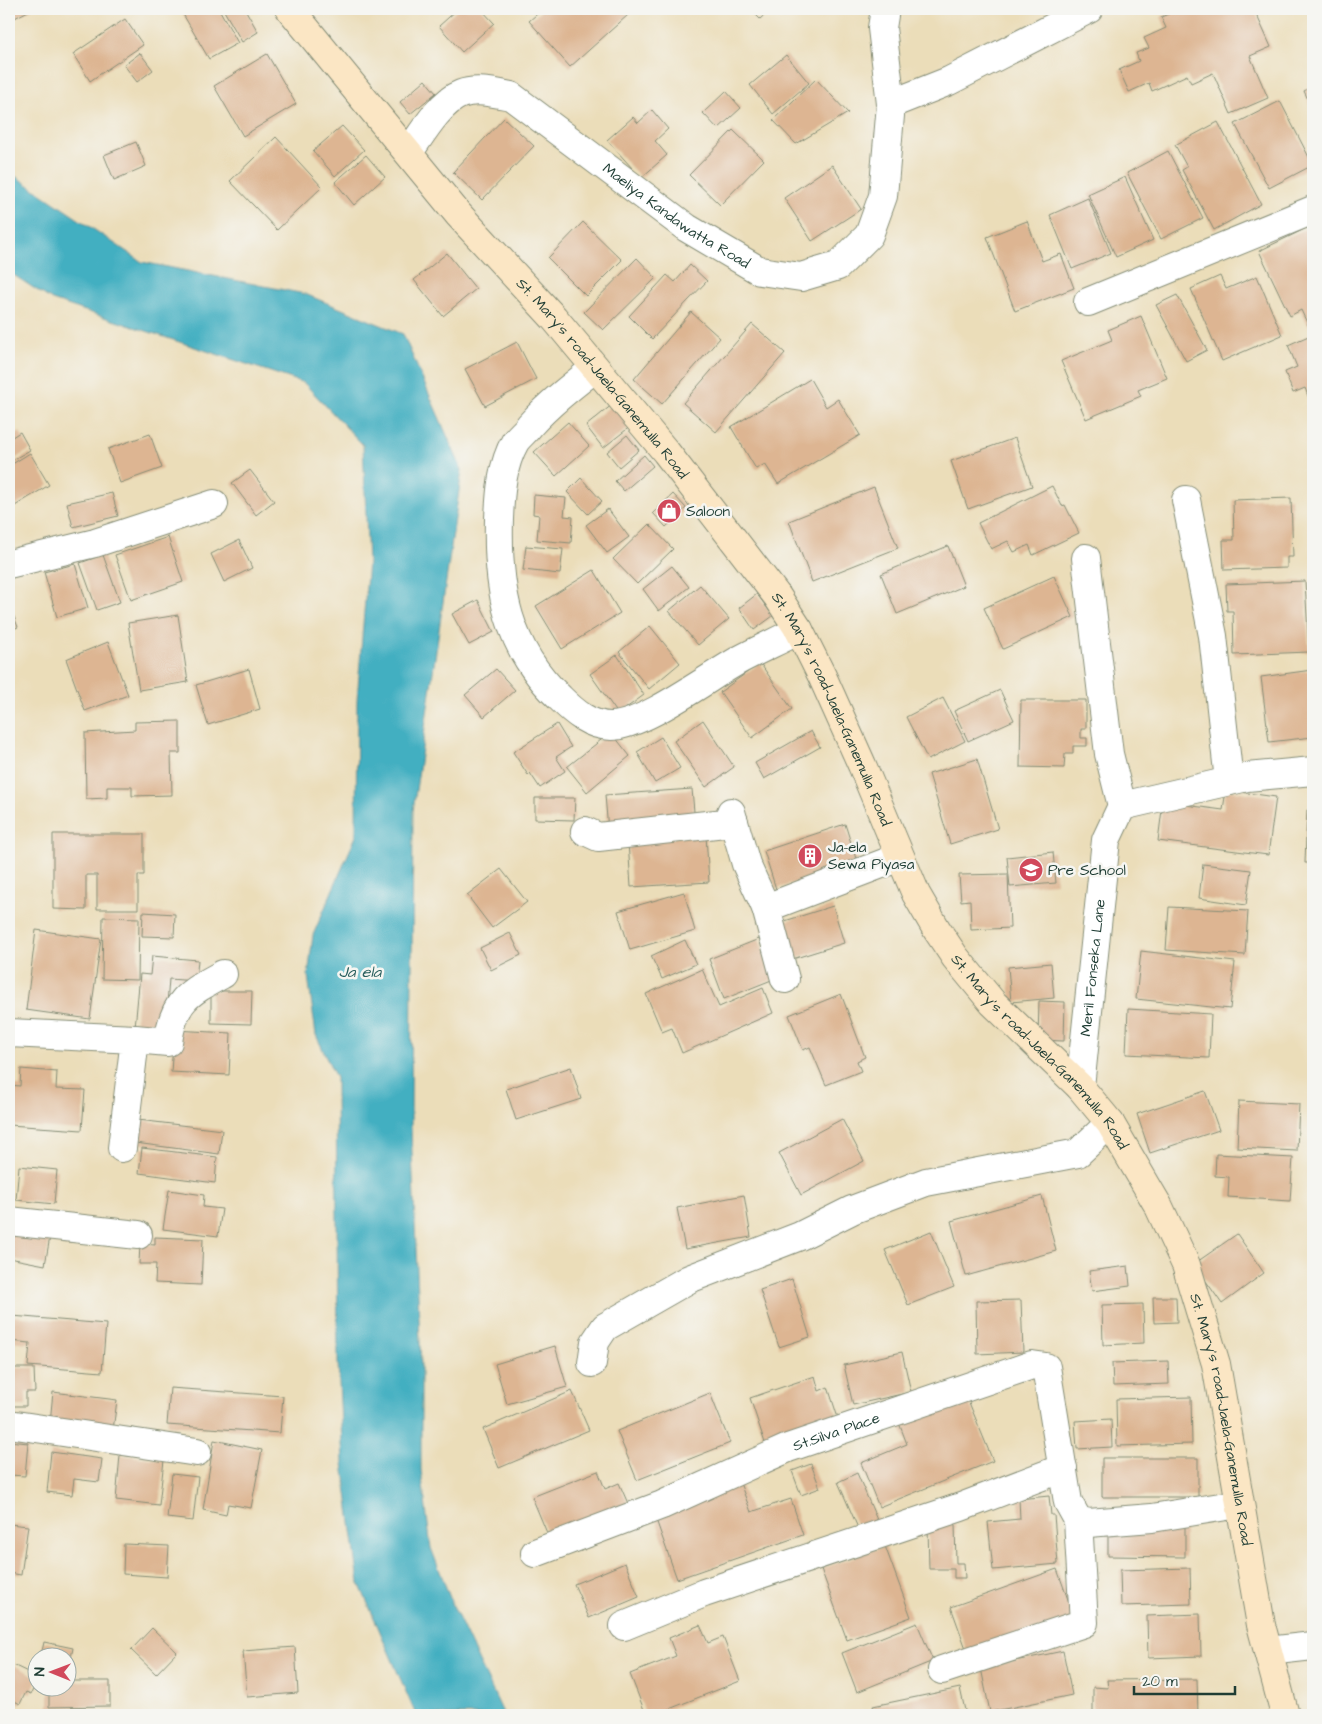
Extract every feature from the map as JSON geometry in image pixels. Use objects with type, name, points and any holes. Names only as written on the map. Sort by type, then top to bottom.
[{"type":"main road","name":"St. Mary's road-Jaela-Ganemulla Road","points":[[290,9],[458,214],[554,318],[666,452],[777,596],[799,630],[862,765],[916,894],[955,956],[993,1002],[1080,1087],[1110,1123],[1159,1207],[1186,1265],[1216,1364],[1239,1504],[1268,1651],[1285,1715]]},
{"type":"street","points":[[891,104],[949,81],[1089,9]]},
{"type":"street","name":"Maeliya Kandawatta Road","points":[[408,152],[438,112],[460,94],[490,91],[511,96],[687,228],[760,270],[801,277],[838,266],[869,236],[883,196],[891,104],[878,15]]},
{"type":"street","points":[[1088,302],[1313,210]]},
{"type":"street","points":[[595,368],[550,404],[516,442],[500,486],[499,536],[502,591],[507,614],[522,651],[542,681],[580,717],[611,726],[639,719],[697,687],[740,660],[799,630]]},
{"type":"street","points":[[1186,500],[1213,636],[1229,781]]},
{"type":"street","points":[[9,564],[95,543],[214,504]]},
{"type":"street","points":[[1086,558],[1109,754],[1122,806],[1247,777],[1313,771]]},
{"type":"street","name":"Meril Fonseka Lane","points":[[1080,1087],[1106,840],[1122,806]]},
{"type":"street","points":[[586,832],[598,837],[732,817],[746,864],[766,908],[784,979]]},
{"type":"street","points":[[766,908],[900,857]]},
{"type":"street","points":[[9,1033],[168,1042],[172,1020],[190,992],[223,974]]},
{"type":"street","points":[[122,1148],[135,1039]]},
{"type":"street","points":[[592,1362],[595,1342],[605,1327],[689,1279],[800,1236],[852,1210],[926,1182],[1078,1153],[1110,1123]]},
{"type":"street","points":[[9,1221],[138,1236]]},
{"type":"street","name":"St.Silva Place","points":[[535,1554],[662,1505],[788,1448],[1032,1365],[1046,1367],[1068,1502],[1078,1520]]},
{"type":"street","points":[[9,1424],[196,1452]]},
{"type":"street","points":[[624,1626],[704,1593],[961,1507],[1063,1468]]},
{"type":"street","points":[[942,1670],[1084,1624],[1078,1520],[1088,1523],[1152,1518],[1239,1504]]},
{"type":"street","points":[[1268,1651],[1313,1646]]},
{"type":"water","name":"Ja ela","points":[[9,172],[142,262],[305,294],[403,334],[462,470],[413,811],[411,1128],[421,1366],[421,1470],[431,1548],[454,1608],[504,1715],[416,1715],[359,1583],[343,1463],[338,1362],[336,1078],[316,1035],[308,976],[313,935],[356,836],[357,700],[368,562],[363,445],[304,383],[52,300],[9,272]]},
{"type":"building","points":[[9,9],[32,9],[9,21]]},
{"type":"building","points":[[180,9],[219,9],[238,43],[209,59]]},
{"type":"building","points":[[223,9],[245,9],[258,32],[242,42]]},
{"type":"building","points":[[458,9],[481,9],[494,23],[462,52],[439,26]]},
{"type":"building","points":[[543,9],[622,9],[628,15],[570,67],[529,21]]},
{"type":"building","points":[[750,9],[771,9],[760,19]]},
{"type":"building","points":[[1181,9],[1254,9],[1271,47],[1250,56],[1268,98],[1231,114],[1213,73],[1191,83],[1187,75],[1152,91],[1149,83],[1129,92],[1119,70],[1139,61],[1136,53],[1149,48],[1144,38],[1166,28],[1161,17]]},
{"type":"building","points":[[125,19],[143,45],[90,81],[73,54]]},
{"type":"building","points":[[140,53],[153,70],[137,82],[124,65]]},
{"type":"building","points":[[267,54],[296,104],[243,136],[214,86]]},
{"type":"building","points":[[786,55],[809,83],[773,114],[750,85]]},
{"type":"building","points":[[816,79],[848,113],[796,144],[773,120]]},
{"type":"building","points":[[425,80],[436,93],[410,114],[400,102]]},
{"type":"building","points":[[1313,86],[1313,110],[1304,91]]},
{"type":"building","points":[[726,91],[741,108],[718,129],[703,113]]},
{"type":"building","points":[[1280,101],[1313,165],[1269,188],[1235,124]]},
{"type":"building","points":[[652,110],[668,129],[655,141],[667,155],[641,178],[607,140],[633,117],[638,123]]},
{"type":"building","points":[[504,118],[534,146],[482,200],[453,172]]},
{"type":"building","points":[[1218,122],[1261,204],[1214,230],[1182,170],[1187,167],[1175,145]]},
{"type":"building","points":[[342,126],[364,150],[335,176],[313,151]]},
{"type":"building","points":[[733,130],[764,160],[720,205],[689,175]]},
{"type":"building","points":[[276,137],[322,187],[277,230],[230,181]]},
{"type":"building","points":[[136,142],[146,166],[114,180],[104,155]]},
{"type":"building","points":[[1168,151],[1203,218],[1161,239],[1127,173]]},
{"type":"building","points":[[366,155],[385,177],[354,205],[335,182]]},
{"type":"building","points":[[832,165],[861,209],[812,241],[784,198]]},
{"type":"building","points":[[1125,177],[1153,240],[1116,257],[1088,194]]},
{"type":"building","points":[[1088,198],[1111,253],[1072,269],[1050,215]]},
{"type":"building","points":[[1027,221],[1042,261],[1061,254],[1074,288],[1015,311],[987,237]]},
{"type":"building","points":[[583,222],[622,260],[586,296],[548,258]]},
{"type":"building","points":[[1313,225],[1313,323],[1308,325],[1301,310],[1290,316],[1259,251]]},
{"type":"building","points":[[447,253],[476,289],[443,316],[414,280]]},
{"type":"building","points":[[637,258],[656,278],[603,330],[584,312]]},
{"type":"building","points":[[690,265],[707,281],[652,339],[629,316],[667,275],[675,282]]},
{"type":"building","points":[[1220,276],[1226,289],[1257,276],[1282,335],[1222,361],[1191,289]]},
{"type":"building","points":[[1177,295],[1207,350],[1186,361],[1156,305]]},
{"type":"building","points":[[691,312],[720,338],[662,404],[634,379]]},
{"type":"building","points":[[1141,316],[1167,378],[1138,390],[1141,396],[1086,419],[1061,361],[1112,340],[1108,330]]},
{"type":"building","points":[[752,324],[785,353],[716,432],[683,403]]},
{"type":"building","points":[[1313,334],[1313,409],[1305,388],[1293,393],[1285,372],[1297,367],[1288,345]]},
{"type":"building","points":[[517,342],[536,379],[485,406],[465,369]]},
{"type":"building","points":[[810,379],[826,407],[838,399],[860,435],[778,484],[765,464],[756,469],[731,427]]},
{"type":"building","points":[[613,404],[631,426],[603,448],[586,426]]},
{"type":"building","points":[[568,422],[589,446],[556,476],[534,452]]},
{"type":"building","points":[[20,432],[30,450],[9,462],[9,439]]},
{"type":"building","points":[[150,434],[162,468],[120,483],[108,449]]},
{"type":"building","points":[[627,435],[639,450],[619,467],[607,452]]},
{"type":"building","points":[[1015,438],[1032,486],[968,509],[951,461]]},
{"type":"building","points":[[30,453],[49,485],[10,509],[9,466]]},
{"type":"building","points":[[644,455],[653,466],[624,491],[615,481]]},
{"type":"building","points":[[250,470],[274,501],[256,515],[232,483]]},
{"type":"building","points":[[581,478],[602,501],[588,514],[567,492]]},
{"type":"building","points":[[1052,486],[1062,506],[1065,505],[1079,533],[1033,555],[1029,545],[1014,552],[1008,541],[991,549],[978,523]]},
{"type":"building","points":[[874,487],[898,548],[812,582],[789,521]]},
{"type":"building","points":[[112,493],[118,516],[73,527],[67,503]]},
{"type":"building","name":"Saloon","points":[[673,494],[686,508],[666,527],[653,513]]},
{"type":"building","points":[[534,495],[566,498],[564,516],[573,517],[571,543],[537,540],[539,515],[533,514]]},
{"type":"building","points":[[1291,498],[1293,557],[1287,557],[1287,568],[1224,570],[1223,540],[1234,540],[1233,500]]},
{"type":"building","points":[[608,509],[629,537],[607,553],[586,525]]},
{"type":"building","points":[[649,524],[673,549],[637,584],[613,559]]},
{"type":"building","points":[[168,537],[183,582],[131,600],[115,555]]},
{"type":"building","points":[[239,540],[252,568],[224,582],[211,554]]},
{"type":"building","points":[[526,546],[563,549],[560,574],[523,570]]},
{"type":"building","points":[[948,546],[964,586],[897,614],[881,574]]},
{"type":"building","points":[[103,555],[120,602],[97,610],[80,563]]},
{"type":"building","points":[[75,564],[88,608],[57,617],[44,572]]},
{"type":"building","points":[[672,566],[689,587],[659,611],[643,589]]},
{"type":"building","points":[[594,570],[620,613],[562,649],[536,606]]},
{"type":"building","points":[[1054,576],[1073,617],[1003,649],[984,608]]},
{"type":"building","points":[[1305,581],[1309,652],[1234,655],[1233,611],[1227,611],[1226,584]]},
{"type":"building","points":[[700,585],[729,619],[698,645],[669,611]]},
{"type":"building","points":[[757,594],[773,616],[754,630],[739,608]]},
{"type":"building","points":[[478,600],[494,632],[469,645],[452,614]]},
{"type":"building","points":[[9,604],[18,627],[9,631]]},
{"type":"building","points":[[178,615],[188,682],[139,690],[128,623]]},
{"type":"building","points":[[650,626],[680,663],[649,689],[619,652]]},
{"type":"building","points":[[108,642],[128,695],[85,711],[66,659]]},
{"type":"building","points":[[617,655],[644,695],[618,714],[590,674]]},
{"type":"building","points":[[760,663],[792,709],[752,738],[720,692]]},
{"type":"building","points":[[249,669],[260,709],[208,725],[196,685]]},
{"type":"building","points":[[496,669],[515,690],[484,717],[465,695]]},
{"type":"building","points":[[1312,670],[1313,737],[1269,742],[1261,677]]},
{"type":"building","points":[[1000,690],[1014,720],[968,741],[954,711]]},
{"type":"building","points":[[943,698],[965,741],[928,760],[906,717]]},
{"type":"building","points":[[1021,700],[1086,700],[1086,729],[1081,729],[1081,738],[1087,738],[1087,746],[1073,746],[1073,754],[1065,754],[1064,768],[1020,767]]},
{"type":"building","points":[[703,720],[734,767],[706,787],[674,741]]},
{"type":"building","points":[[180,721],[180,753],[171,753],[172,795],[132,796],[132,787],[107,787],[107,798],[86,799],[85,733],[135,730],[135,722]]},
{"type":"building","points":[[557,724],[571,747],[556,757],[565,771],[540,788],[530,773],[528,775],[513,752]]},
{"type":"building","points":[[811,731],[820,747],[764,779],[755,763]]},
{"type":"building","points":[[611,732],[630,756],[587,792],[567,767]]},
{"type":"building","points":[[661,737],[680,768],[655,783],[637,752]]},
{"type":"building","points":[[977,759],[998,829],[950,844],[929,774]]},
{"type":"building","points":[[692,789],[695,823],[608,830],[605,795]]},
{"type":"building","points":[[1226,790],[1276,797],[1268,855],[1158,841],[1163,802],[1223,810]]},
{"type":"building","points":[[535,798],[575,798],[574,820],[535,819]]},
{"type":"building","points":[[1307,810],[1313,810],[1313,863],[1305,863]]},
{"type":"building","name":"Ja-ela Sewa Piyasa","points":[[845,824],[857,862],[776,889],[764,851]]},
{"type":"building","points":[[53,834],[144,834],[144,875],[138,875],[138,909],[97,909],[97,875],[86,875],[86,910],[53,909]]},
{"type":"building","points":[[706,835],[709,882],[631,887],[628,841]]},
{"type":"building","name":"Pre School","points":[[1053,852],[1056,883],[1010,887],[1007,857]]},
{"type":"building","points":[[1203,864],[1251,870],[1246,905],[1199,898]]},
{"type":"building","points":[[501,869],[527,902],[492,928],[467,895]]},
{"type":"building","points":[[1008,874],[1010,928],[971,930],[970,900],[961,901],[959,875]]},
{"type":"building","points":[[684,892],[695,931],[630,950],[618,911]]},
{"type":"building","points":[[833,906],[844,943],[786,961],[775,924]]},
{"type":"building","points":[[1169,907],[1248,911],[1245,955],[1166,950]]},
{"type":"building","points":[[143,912],[175,914],[174,937],[142,936]]},
{"type":"building","points":[[103,917],[139,918],[138,980],[102,979]]},
{"type":"building","points":[[36,930],[101,939],[90,1019],[26,1010]]},
{"type":"building","points":[[510,933],[521,955],[491,970],[480,948]]},
{"type":"building","points":[[759,939],[774,979],[724,999],[709,959]]},
{"type":"building","points":[[685,940],[696,964],[662,979],[651,956]]},
{"type":"building","points":[[1141,951],[1235,962],[1230,1009],[1136,999]]},
{"type":"building","points":[[152,956],[198,960],[196,981],[169,979],[165,1030],[135,1028],[140,974],[150,975]]},
{"type":"building","points":[[1051,963],[1054,998],[1011,1002],[1008,967]]},
{"type":"building","points":[[702,969],[719,1007],[763,988],[773,1013],[682,1053],[672,1028],[662,1032],[646,994]]},
{"type":"building","points":[[211,991],[252,991],[251,1024],[211,1023]]},
{"type":"building","points":[[841,994],[865,1057],[857,1061],[861,1071],[826,1085],[810,1047],[803,1050],[789,1015]]},
{"type":"building","points":[[1039,1001],[1065,1002],[1064,1041],[1038,1040]]},
{"type":"building","points":[[1128,1009],[1211,1014],[1209,1058],[1126,1054]]},
{"type":"building","points":[[174,1030],[231,1033],[229,1075],[171,1072]]},
{"type":"building","points":[[571,1067],[581,1099],[516,1120],[506,1089]]},
{"type":"building","points":[[21,1069],[57,1072],[56,1089],[85,1090],[82,1130],[9,1125],[9,1085],[20,1086]]},
{"type":"building","points":[[1205,1091],[1219,1130],[1150,1153],[1137,1114]]},
{"type":"building","points":[[1239,1101],[1299,1104],[1297,1151],[1237,1148]]},
{"type":"building","points":[[842,1119],[864,1161],[801,1195],[779,1153]]},
{"type":"building","points":[[138,1120],[222,1130],[219,1154],[135,1143]]},
{"type":"building","points":[[142,1148],[217,1157],[215,1183],[139,1173]]},
{"type":"building","points":[[1216,1154],[1293,1158],[1290,1201],[1228,1197],[1229,1177],[1215,1176]]},
{"type":"building","points":[[19,1166],[57,1170],[54,1204],[16,1200]]},
{"type":"building","points":[[169,1190],[204,1195],[203,1207],[222,1209],[218,1236],[163,1229]]},
{"type":"building","points":[[744,1195],[751,1237],[685,1249],[677,1208]]},
{"type":"building","points":[[1042,1196],[1056,1251],[966,1276],[951,1221]]},
{"type":"building","points":[[9,1223],[51,1231],[45,1265],[9,1258]]},
{"type":"building","points":[[931,1231],[954,1287],[908,1305],[885,1250]]},
{"type":"building","points":[[1237,1234],[1264,1273],[1222,1304],[1194,1264]]},
{"type":"building","points":[[155,1237],[203,1239],[201,1285],[155,1283],[156,1264],[139,1264],[140,1244],[155,1245]]},
{"type":"building","points":[[1128,1266],[1130,1286],[1092,1291],[1089,1271]]},
{"type":"building","points":[[792,1279],[810,1337],[779,1347],[760,1290]]},
{"type":"building","points":[[1153,1297],[1176,1297],[1177,1322],[1154,1323]]},
{"type":"building","points":[[1021,1300],[1023,1352],[977,1354],[976,1301]]},
{"type":"building","points":[[1143,1304],[1144,1343],[1103,1345],[1102,1305]]},
{"type":"building","points":[[12,1316],[106,1324],[102,1372],[28,1366],[30,1343],[10,1341]]},
{"type":"building","points":[[555,1346],[567,1387],[507,1404],[495,1364]]},
{"type":"building","points":[[902,1352],[911,1392],[853,1405],[844,1365]]},
{"type":"building","points":[[1168,1361],[1169,1384],[1113,1386],[1112,1363]]},
{"type":"building","points":[[9,1368],[34,1368],[35,1392],[26,1392],[26,1406],[9,1406]]},
{"type":"building","points":[[815,1376],[819,1391],[828,1387],[838,1418],[765,1443],[750,1398]]},
{"type":"building","points":[[170,1388],[283,1396],[280,1433],[167,1425]]},
{"type":"building","points":[[572,1391],[589,1430],[499,1468],[483,1429]]},
{"type":"building","points":[[53,1392],[117,1400],[113,1430],[50,1423]]},
{"type":"building","points":[[710,1393],[730,1443],[637,1480],[617,1431]]},
{"type":"building","points":[[966,1395],[993,1461],[879,1507],[861,1463],[907,1444],[899,1423]]},
{"type":"building","points":[[1191,1397],[1192,1444],[1117,1446],[1116,1399]]},
{"type":"building","points":[[1111,1419],[1112,1447],[1077,1449],[1075,1421]]},
{"type":"building","points":[[214,1440],[262,1450],[251,1508],[228,1504],[226,1515],[203,1510]]},
{"type":"building","points":[[9,1441],[28,1443],[25,1476],[9,1475]]},
{"type":"building","points":[[51,1452],[102,1459],[99,1482],[74,1479],[72,1495],[47,1492]]},
{"type":"building","points":[[120,1455],[164,1460],[159,1505],[116,1500]]},
{"type":"building","points":[[1102,1458],[1198,1458],[1198,1497],[1102,1497]]},
{"type":"building","points":[[811,1464],[820,1488],[801,1495],[792,1471]]},
{"type":"building","points":[[598,1471],[605,1489],[619,1483],[630,1508],[550,1540],[532,1497]]},
{"type":"building","points":[[857,1473],[877,1520],[858,1528],[838,1482]]},
{"type":"building","points":[[172,1474],[198,1477],[193,1521],[167,1518]]},
{"type":"building","points":[[740,1483],[751,1512],[791,1499],[803,1535],[677,1579],[654,1514]]},
{"type":"building","points":[[1049,1496],[1051,1515],[1054,1515],[1058,1564],[993,1570],[988,1522],[1020,1519],[1019,1499]]},
{"type":"building","points":[[9,1524],[28,1526],[21,1575],[9,1573]]},
{"type":"building","points":[[955,1524],[956,1563],[964,1563],[965,1578],[954,1578],[954,1569],[929,1569],[928,1526]]},
{"type":"building","points":[[1108,1527],[1185,1527],[1185,1557],[1108,1556]]},
{"type":"building","points":[[124,1544],[169,1546],[167,1577],[123,1574]]},
{"type":"building","points":[[885,1546],[911,1617],[847,1640],[821,1569]]},
{"type":"building","points":[[625,1563],[639,1597],[589,1618],[574,1584]]},
{"type":"building","points":[[1190,1568],[1191,1604],[1121,1606],[1120,1570]]},
{"type":"building","points":[[1057,1569],[1075,1619],[969,1657],[951,1607]]},
{"type":"building","points":[[1200,1614],[1201,1656],[1148,1658],[1147,1616]]},
{"type":"building","points":[[917,1623],[933,1661],[857,1692],[842,1653]]},
{"type":"building","points":[[700,1625],[708,1643],[723,1637],[740,1681],[654,1715],[646,1715],[630,1674],[676,1656],[669,1638]]},
{"type":"building","points":[[152,1628],[177,1652],[156,1674],[131,1650]]},
{"type":"building","points":[[44,1642],[63,1646],[43,1646]]},
{"type":"building","points":[[295,1647],[298,1693],[247,1697],[243,1651]]},
{"type":"building","points":[[1063,1651],[1072,1695],[990,1712],[981,1668]]},
{"type":"building","points":[[9,1663],[28,1672],[28,1693],[26,1692],[20,1704],[9,1698]]},
{"type":"building","points":[[1197,1679],[1198,1715],[1093,1715],[1093,1687],[1108,1688],[1107,1680]]},
{"type":"building","points":[[78,1681],[110,1681],[110,1706],[49,1707],[49,1696],[78,1696]]},
{"type":"building","points":[[960,1688],[966,1715],[875,1715],[873,1706]]},
{"type":"place","name":"Saloon","points":[[669,511]]},
{"type":"place","name":"Ja-ela Sewa Piyasa","points":[[810,856]]},
{"type":"place","name":"Pre School","points":[[1031,870]]}]
